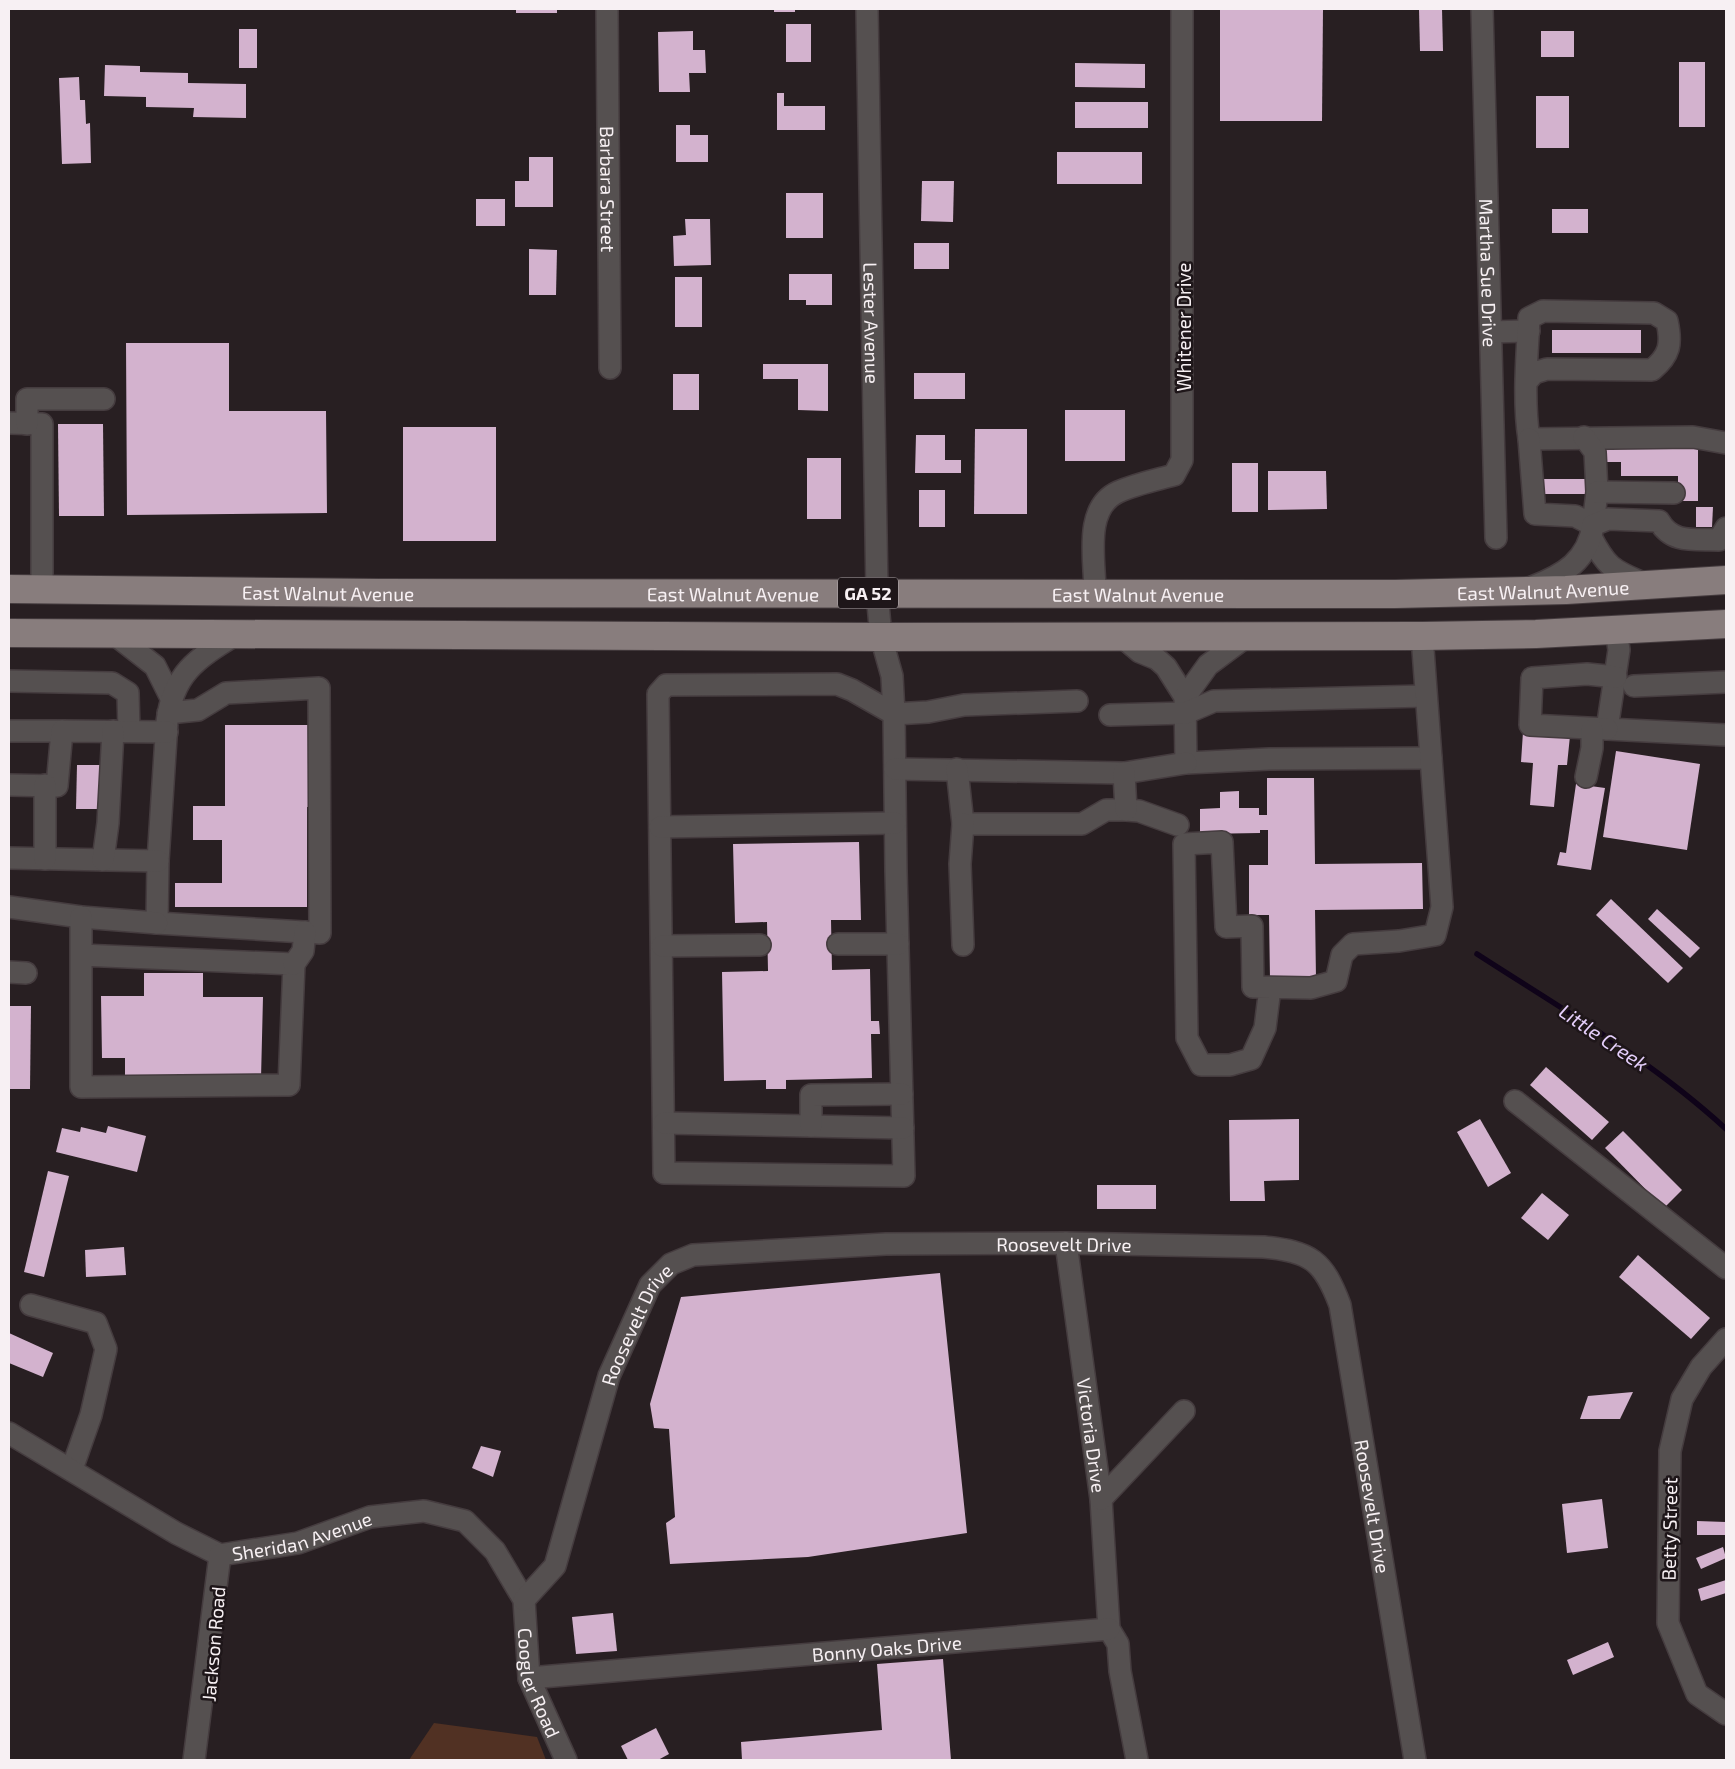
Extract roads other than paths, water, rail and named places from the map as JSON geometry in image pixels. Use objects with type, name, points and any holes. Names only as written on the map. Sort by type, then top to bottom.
[{"type":"main road","name":"East Walnut Avenue","points":[[9,589],[369,593],[1094,592],[1395,594],[1522,591],[1726,580]]},
{"type":"main road","points":[[9,633],[881,637],[1422,636],[1616,630],[1726,624]]},
{"type":"street","name":"Barbara Street","points":[[607,9],[610,368]]},
{"type":"street","name":"Lester Avenue","points":[[664,1122],[664,1173],[904,1176],[894,714],[892,676],[881,637],[877,593],[867,9]]},
{"type":"street","name":"Whitener Drive","points":[[1094,592],[1094,520],[1103,504],[1116,493],[1174,475],[1182,460],[1182,9]]},
{"type":"street","name":"Martha Sue Drive","points":[[1482,9],[1496,538]]},
{"type":"street","points":[[1526,381],[1534,373],[1547,369],[1652,370],[1666,359],[1670,337],[1667,321],[1654,312],[1543,311],[1529,318],[1528,331],[1526,381],[1525,413],[1529,439],[1534,514],[1574,516],[1592,531],[1602,558],[1613,570],[1647,585]]},
{"type":"street","points":[[1490,332],[1528,331]]},
{"type":"street","points":[[42,590],[42,424],[18,424],[27,399],[104,399]]},
{"type":"street","points":[[1522,591],[1559,576],[1578,560],[1592,531],[1598,492],[1595,452],[1584,438]]},
{"type":"street","points":[[1529,439],[1692,438],[1726,443]]},
{"type":"street","points":[[1598,492],[1674,493]]},
{"type":"street","points":[[1592,531],[1608,519],[1659,521],[1666,533],[1681,539],[1719,540],[1726,528]]},
{"type":"street","points":[[1586,777],[1592,748],[1599,729],[1625,681],[1616,630]]},
{"type":"street","points":[[114,634],[155,666],[169,715]]},
{"type":"street","points":[[157,922],[158,861],[169,715],[186,671],[197,659],[235,635]]},
{"type":"street","points":[[1121,636],[1140,652],[1157,659],[1166,667],[1186,705],[1186,763]]},
{"type":"street","points":[[1186,705],[1208,665],[1248,636]]},
{"type":"street","points":[[1270,988],[1265,1028],[1251,1059],[1230,1065],[1201,1065],[1187,1038],[1184,844],[1222,842],[1226,927],[1252,926],[1253,988],[1270,988],[1311,988],[1336,981],[1342,955],[1353,944],[1400,941],[1435,935],[1442,907],[1422,636]]},
{"type":"street","points":[[1726,682],[1625,681],[1587,674],[1532,678],[1530,725],[1726,735]]},
{"type":"street","points":[[9,680],[112,683],[128,693],[102,860]]},
{"type":"street","points":[[903,1128],[664,1122],[658,694],[666,685],[837,684],[852,690],[894,714],[928,712],[964,704],[1077,701]]},
{"type":"street","points":[[9,731],[121,731],[169,715],[198,710],[226,693],[319,688],[320,933],[81,917],[9,906]]},
{"type":"street","points":[[1110,715],[1214,701],[1425,696]]},
{"type":"street","points":[[9,785],[58,786],[62,731]]},
{"type":"street","points":[[895,769],[1124,773],[1186,763],[1269,759],[1431,758]]},
{"type":"street","points":[[957,769],[963,824],[960,864],[963,945]]},
{"type":"street","points":[[1124,773],[1126,810]]},
{"type":"street","points":[[45,785],[45,859]]},
{"type":"street","points":[[963,824],[1082,824],[1106,810],[1126,810],[1138,811],[1178,825]]},
{"type":"street","points":[[660,827],[895,823]]},
{"type":"street","points":[[9,858],[158,861]]},
{"type":"street","points":[[81,917],[81,1087],[289,1085],[294,964],[303,951],[305,932]]},
{"type":"street","points":[[838,944],[898,944]]},
{"type":"street","points":[[662,946],[760,945]]},
{"type":"street","points":[[81,954],[294,964]]},
{"type":"street","points":[[811,1126],[811,1095],[902,1094]]},
{"type":"street","points":[[1515,1100],[1726,1268]]},
{"type":"street","name":"Victoria Drive","points":[[1066,1243],[1100,1499],[1109,1628]]},
{"type":"street","name":"Roosevelt Drive","points":[[524,1600],[555,1566],[609,1376],[650,1285],[671,1264],[693,1254],[886,1244],[1066,1243],[1264,1247],[1295,1250],[1316,1262],[1332,1284],[1340,1305],[1416,1760]]},
{"type":"street","points":[[31,1305],[96,1323],[106,1349],[91,1415],[72,1469]]},
{"type":"street","name":"Betty Street","points":[[1726,1339],[1701,1367],[1682,1399],[1670,1451],[1668,1623],[1697,1694],[1726,1714]]},
{"type":"street","points":[[1100,1499],[1184,1411]]},
{"type":"street","name":"Sheridan Avenue","points":[[9,1433],[176,1532],[220,1555],[298,1543],[370,1517],[424,1511],[465,1521],[495,1551],[524,1600]]},
{"type":"street","name":"Jackson Road","points":[[194,1760],[220,1555]]},
{"type":"street","name":"Jackson Road","points":[[203,1760],[220,1555]]},
{"type":"street","name":"Coogler Road","points":[[524,1600],[529,1678],[566,1760]]},
{"type":"street","points":[[1109,1628],[1118,1644],[1120,1671],[1137,1760]]},
{"type":"street","name":"Bonny Oaks Drive","points":[[529,1678],[1109,1628]]},
{"type":"waterway","name":"Little Creek","points":[[1477,954],[1637,1058],[1667,1080],[1726,1129]]}]
